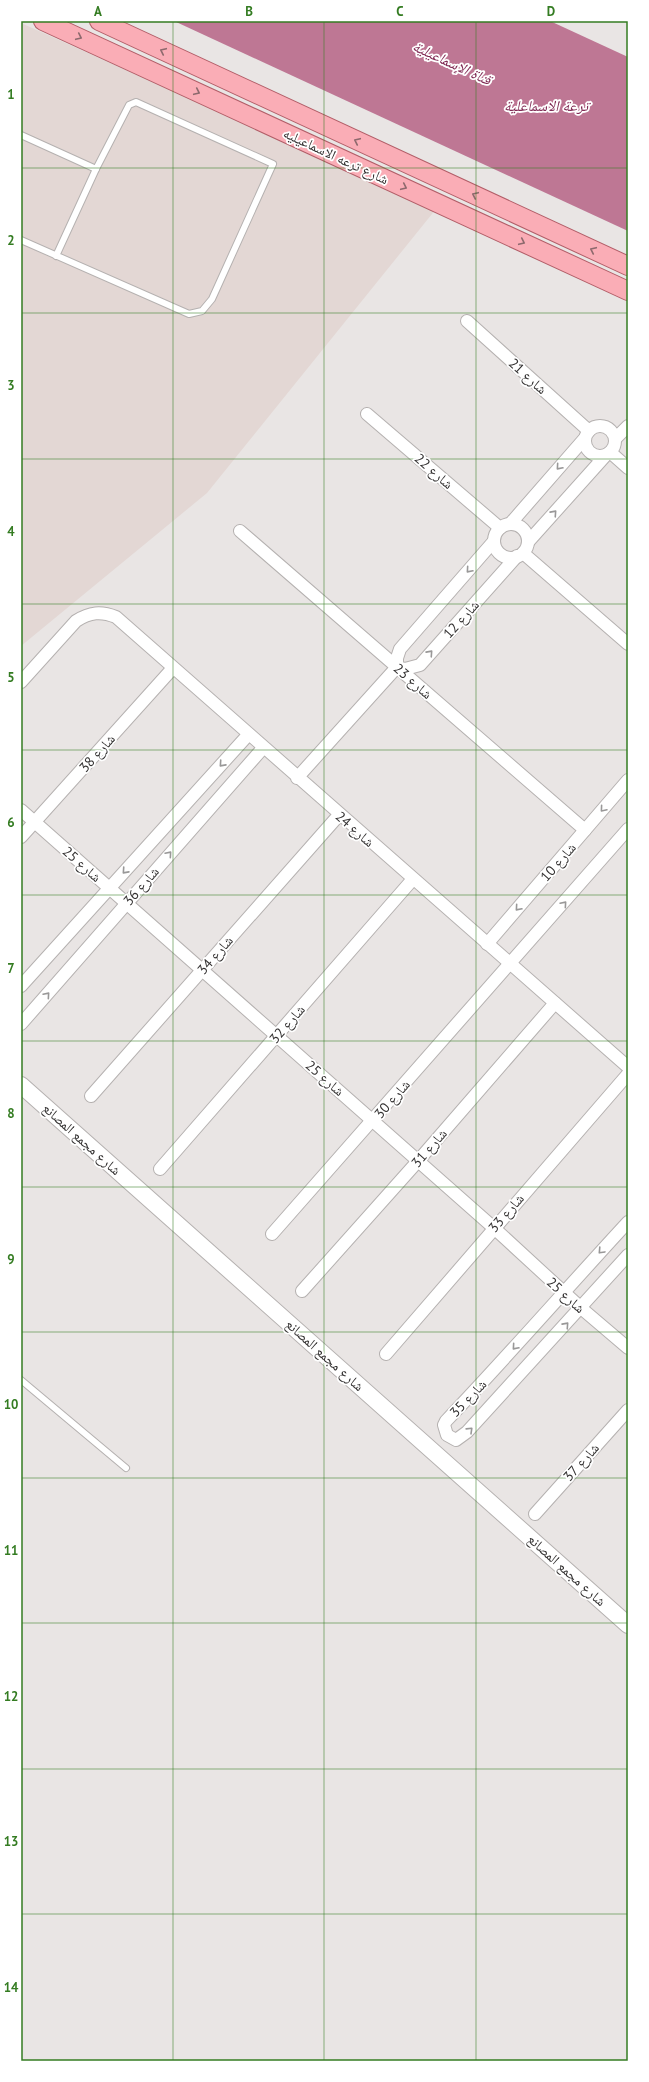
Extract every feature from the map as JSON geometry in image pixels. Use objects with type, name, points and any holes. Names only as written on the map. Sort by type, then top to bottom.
[{"type":"main road","name":"شارع ترعه الاسماعيليه","points":[[43,21],[628,291]]},
{"type":"main road","name":"شارع ترعه الاسماعيليه","points":[[99,21],[628,266]]},
{"type":"street","name":"شارع 21","points":[[467,321],[587,434]]},
{"type":"street","name":"شارع 22","points":[[367,414],[505,526]]},
{"type":"street","points":[[520,555],[528,542],[613,449],[615,439],[614,434],[605,426],[593,427],[505,526],[496,534],[494,541],[496,547],[505,556],[520,555],[628,644]]},
{"type":"street","points":[[615,439],[628,426]]},
{"type":"street","points":[[587,434],[587,449],[591,453],[596,456],[608,454],[628,468]]},
{"type":"street","points":[[505,526],[516,524],[525,531],[528,542]]},
{"type":"street","name":"شارع 23","points":[[240,531],[585,830]]},
{"type":"street","name":"شارع 12","points":[[494,541],[400,649],[397,658],[397,667],[405,669],[420,665],[520,555]]},
{"type":"street","name":"شارع 24","points":[[21,682],[76,621],[85,615],[95,613],[106,613],[116,617],[248,735],[628,1068]]},
{"type":"street","points":[[297,778],[397,667]]},
{"type":"street","name":"شارع 38","points":[[21,837],[173,668]]},
{"type":"street","name":"شارع 36","points":[[21,986],[248,735]]},
{"type":"street","name":"شارع 36","points":[[21,1024],[263,748]]},
{"type":"street","name":"شارع 10","points":[[487,944],[628,780]]},
{"type":"street","name":"شارع 25","points":[[21,810],[494,1228],[581,1308],[628,1348]]},
{"type":"street","name":"شارع 34","points":[[91,1096],[338,814]]},
{"type":"street","points":[[511,965],[628,830]]},
{"type":"street","name":"شارع 32","points":[[160,1169],[413,879]]},
{"type":"street","name":"شارع 30","points":[[272,1234],[511,965]]},
{"type":"street","name":"شارع 31","points":[[302,1291],[418,1161],[554,1003]]},
{"type":"street","name":"شارع 33","points":[[386,1354],[628,1074]]},
{"type":"street","name":"شارع مجمع المصانع","points":[[21,1085],[627,1622]]},
{"type":"street","name":"شارع 35","points":[[628,1222],[563,1292],[492,1373],[446,1421],[444,1425],[447,1435],[456,1440],[468,1432],[628,1256]]},
{"type":"street","name":"شارع 37","points":[[535,1514],[628,1410]]},
{"type":"lane","points":[[21,240],[56,256],[189,314],[202,311],[212,299],[273,164],[136,102],[129,104],[96,169],[56,256]]},
{"type":"lane","points":[[21,135],[96,169]]},
{"type":"lane","points":[[21,1380],[126,1468]]},
{"type":"shaded area","points":[[21,23],[436,209],[207,493],[21,646]]},
{"type":"water","name":"ترعة الاسماعلية","points":[[174,21],[550,21],[628,57],[628,231]]},
{"type":"water label","name":"قناة الإسماعيلية","points":[[452,63]]}]
